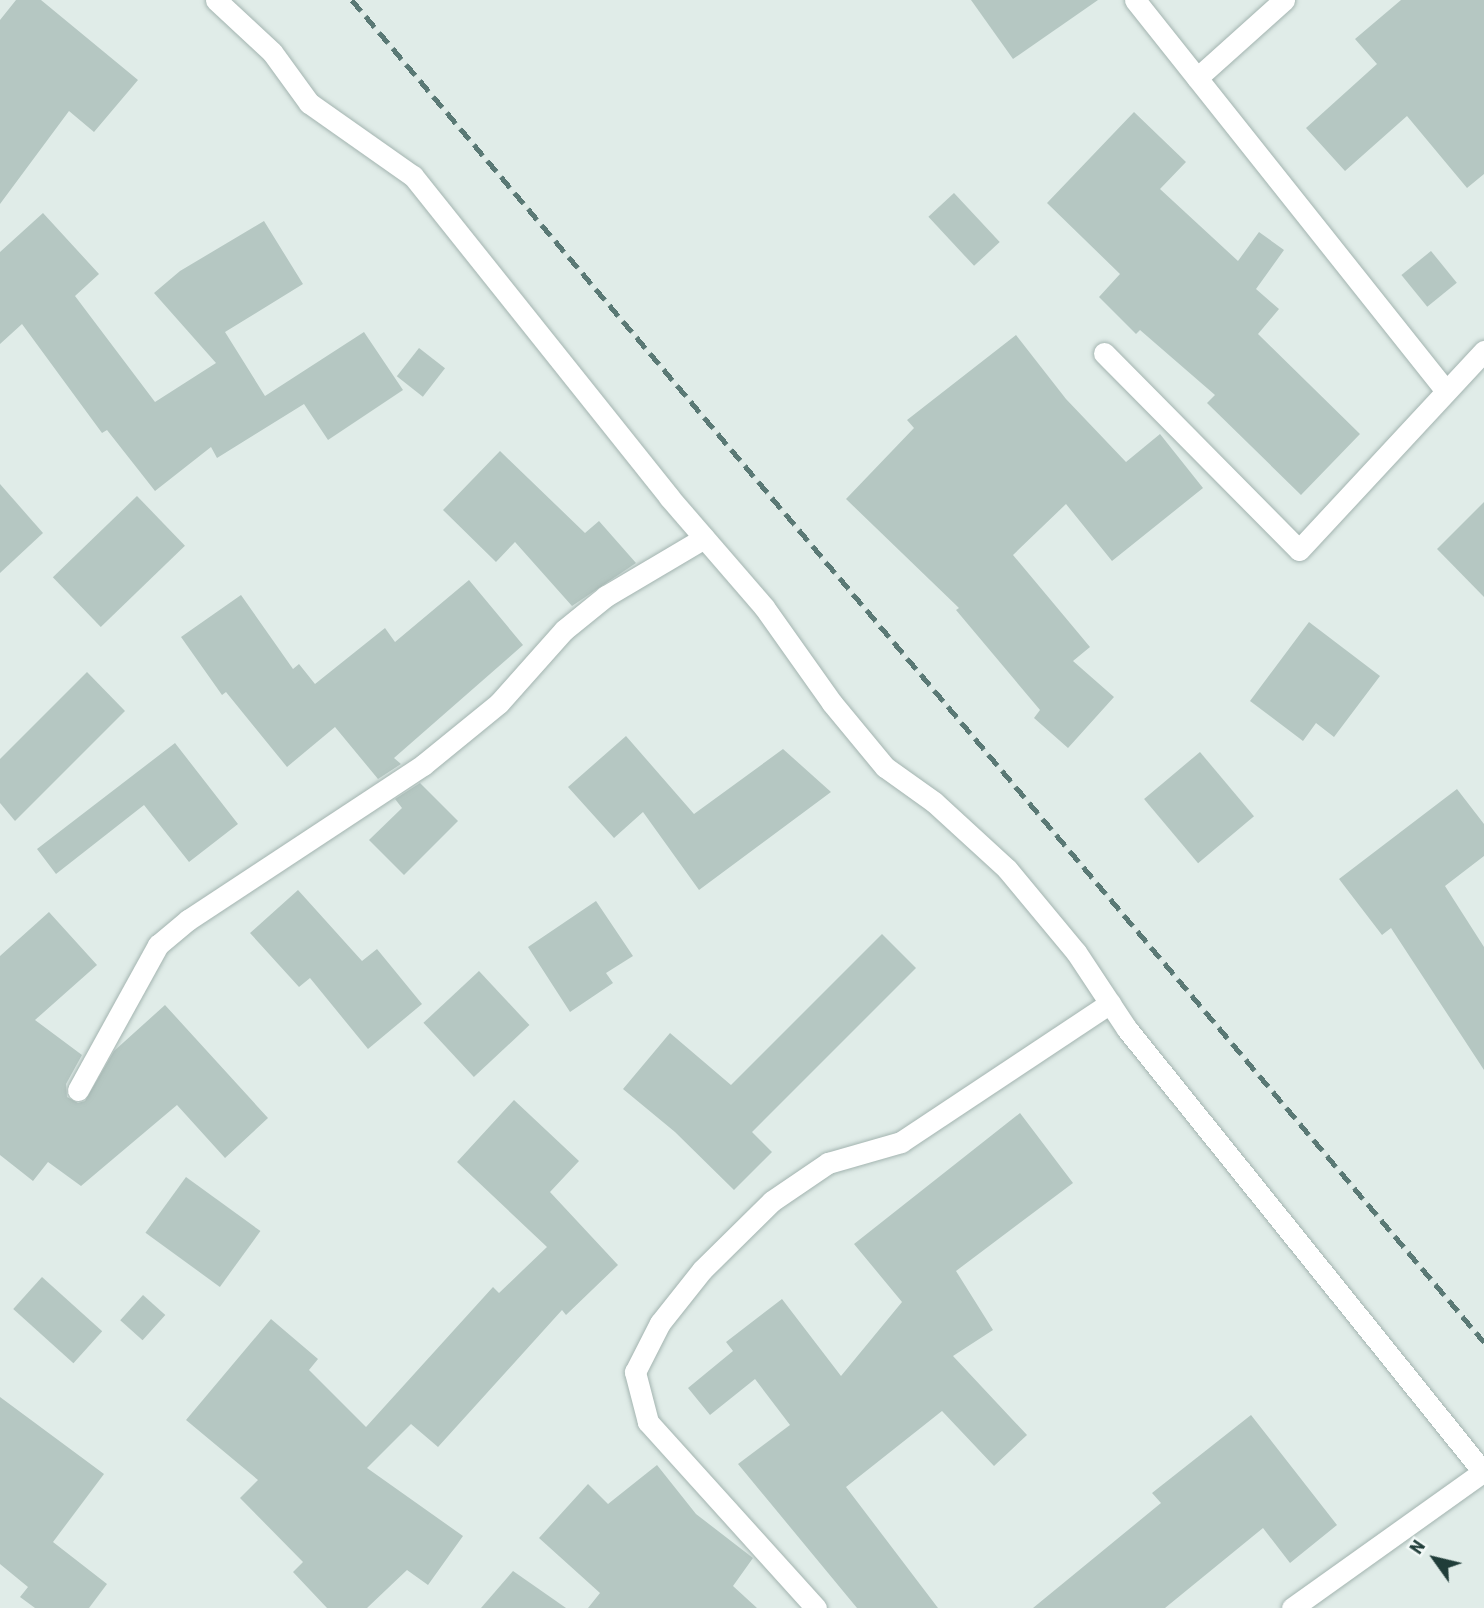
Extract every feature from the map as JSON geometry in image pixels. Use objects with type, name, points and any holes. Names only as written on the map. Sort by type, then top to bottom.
[{"type":"street","points":[[216,0],[272,52],[309,103],[413,176],[704,538],[764,607],[832,703],[885,767],[934,802],[1007,869],[1076,953],[1110,1003],[1421,1401],[1483,1473],[1292,1608]]},
{"type":"street","points":[[1135,0],[1444,390]]},
{"type":"street","points":[[1197,78],[1284,0]]},
{"type":"street","points":[[1104,353],[1299,550],[1444,390],[1484,351]]},
{"type":"street","points":[[78,1090],[158,945],[188,920],[423,765],[499,703],[564,630],[606,596],[704,538]]},
{"type":"street","points":[[816,1608],[648,1422],[635,1372],[660,1323],[702,1270],[772,1201],[828,1163],[901,1142],[1110,1003]]},
{"type":"building","points":[[16,0],[41,0],[138,80],[94,132],[69,111],[0,204],[0,20]]},
{"type":"building","points":[[971,0],[1098,0],[1013,59]]},
{"type":"building","points":[[1401,0],[1484,0],[1484,174],[1467,188],[1407,116],[1345,171],[1306,128],[1377,64],[1355,39]]},
{"type":"building","points":[[1134,112],[1186,162],[1160,189],[1238,261],[1259,232],[1284,250],[1256,289],[1279,309],[1258,334],[1360,434],[1301,495],[1207,403],[1215,395],[1140,330],[1136,334],[1099,297],[1120,274],[1047,203]]},
{"type":"building","points":[[954,193],[1000,242],[974,266],[928,217]]},
{"type":"building","points":[[43,213],[99,274],[75,296],[155,402],[216,363],[154,293],[180,271],[264,221],[303,284],[225,332],[265,396],[364,332],[403,390],[328,440],[304,404],[217,458],[211,447],[155,491],[107,430],[102,433],[22,324],[0,344],[0,252]]},
{"type":"building","points":[[1431,251],[1457,283],[1427,307],[1401,275]]},
{"type":"building","points":[[1016,335],[1066,399],[1126,462],[1160,434],[1203,488],[1112,561],[1066,504],[1013,555],[1090,647],[1073,661],[1114,697],[1068,748],[1034,718],[1040,710],[956,610],[959,608],[846,499],[914,428],[907,420]]},
{"type":"building","points":[[419,348],[445,368],[423,397],[397,376]]},
{"type":"building","points":[[500,451],[585,533],[599,521],[636,563],[572,606],[515,542],[496,562],[443,510]]},
{"type":"building","points":[[0,484],[43,533],[0,573]]},
{"type":"building","points":[[137,496],[185,546],[101,627],[53,577]]},
{"type":"building","points":[[1484,502],[1484,597],[1437,549]]},
{"type":"building","points":[[469,580],[523,645],[394,758],[401,764],[378,779],[335,727],[287,767],[226,692],[222,695],[181,637],[241,595],[293,669],[299,664],[315,684],[385,628],[395,642]]},
{"type":"building","points":[[1309,622],[1380,676],[1334,737],[1316,723],[1303,741],[1250,701]]},
{"type":"building","points":[[87,672],[125,711],[15,821],[0,803],[0,759]]},
{"type":"building","points":[[626,736],[694,814],[783,749],[831,792],[699,890],[643,812],[614,838],[568,787]]},
{"type":"building","points":[[175,743],[238,824],[189,862],[144,805],[56,874],[37,849]]},
{"type":"building","points":[[1200,752],[1254,816],[1198,863],[1144,799]]},
{"type":"building","points":[[420,783],[458,821],[404,875],[369,840],[402,808],[395,799]]},
{"type":"building","points":[[1457,789],[1484,824],[1484,856],[1445,886],[1484,947],[1484,1070],[1391,928],[1382,935],[1339,879]]},
{"type":"building","points":[[298,890],[362,961],[377,949],[422,1004],[368,1049],[310,978],[299,987],[250,933]]},
{"type":"building","points":[[596,901],[633,956],[606,973],[613,983],[570,1012],[528,947]]},
{"type":"building","points":[[49,912],[97,965],[35,1020],[82,1055],[66,1084],[67,1097],[78,1103],[85,1101],[114,1051],[165,1005],[268,1118],[225,1158],[177,1105],[81,1186],[48,1162],[33,1181],[0,1155],[0,956]]},
{"type":"building","points":[[882,934],[916,968],[752,1132],[772,1152],[734,1190],[675,1132],[623,1089],[670,1033],[731,1085]]},
{"type":"building","points":[[479,971],[529,1025],[474,1077],[423,1023]]},
{"type":"building","points":[[514,1100],[579,1161],[550,1192],[618,1265],[566,1315],[562,1310],[438,1447],[411,1424],[367,1468],[463,1536],[428,1585],[407,1570],[367,1608],[327,1608],[293,1572],[303,1562],[240,1498],[258,1480],[186,1420],[271,1319],[318,1359],[309,1370],[366,1427],[493,1287],[499,1293],[547,1247],[457,1162]]},
{"type":"building","points":[[1020,1113],[1073,1183],[956,1271],[993,1330],[953,1356],[1027,1435],[994,1466],[942,1411],[846,1487],[938,1608],[857,1608],[738,1464],[790,1425],[755,1379],[710,1415],[688,1388],[733,1351],[726,1342],[782,1299],[841,1376],[902,1302],[854,1244]]},
{"type":"building","points":[[186,1177],[260,1231],[220,1287],[145,1233]]},
{"type":"building","points":[[42,1277],[102,1331],[73,1363],[13,1309]]},
{"type":"building","points":[[143,1295],[165,1315],[143,1340],[120,1320]]},
{"type":"building","points":[[0,1397],[104,1474],[53,1542],[107,1584],[89,1608],[35,1608],[20,1597],[28,1587],[0,1564]]},
{"type":"building","points":[[1251,1415],[1337,1525],[1290,1563],[1263,1528],[1165,1608],[1033,1608],[1161,1503],[1152,1493]]},
{"type":"building","points":[[657,1465],[696,1514],[753,1558],[733,1586],[757,1608],[588,1608],[600,1593],[539,1538],[588,1484],[608,1504]]},
{"type":"building","points":[[513,1571],[566,1608],[481,1608]]},
{"type":"railway","points":[[352,0],[1484,1342]]}]
